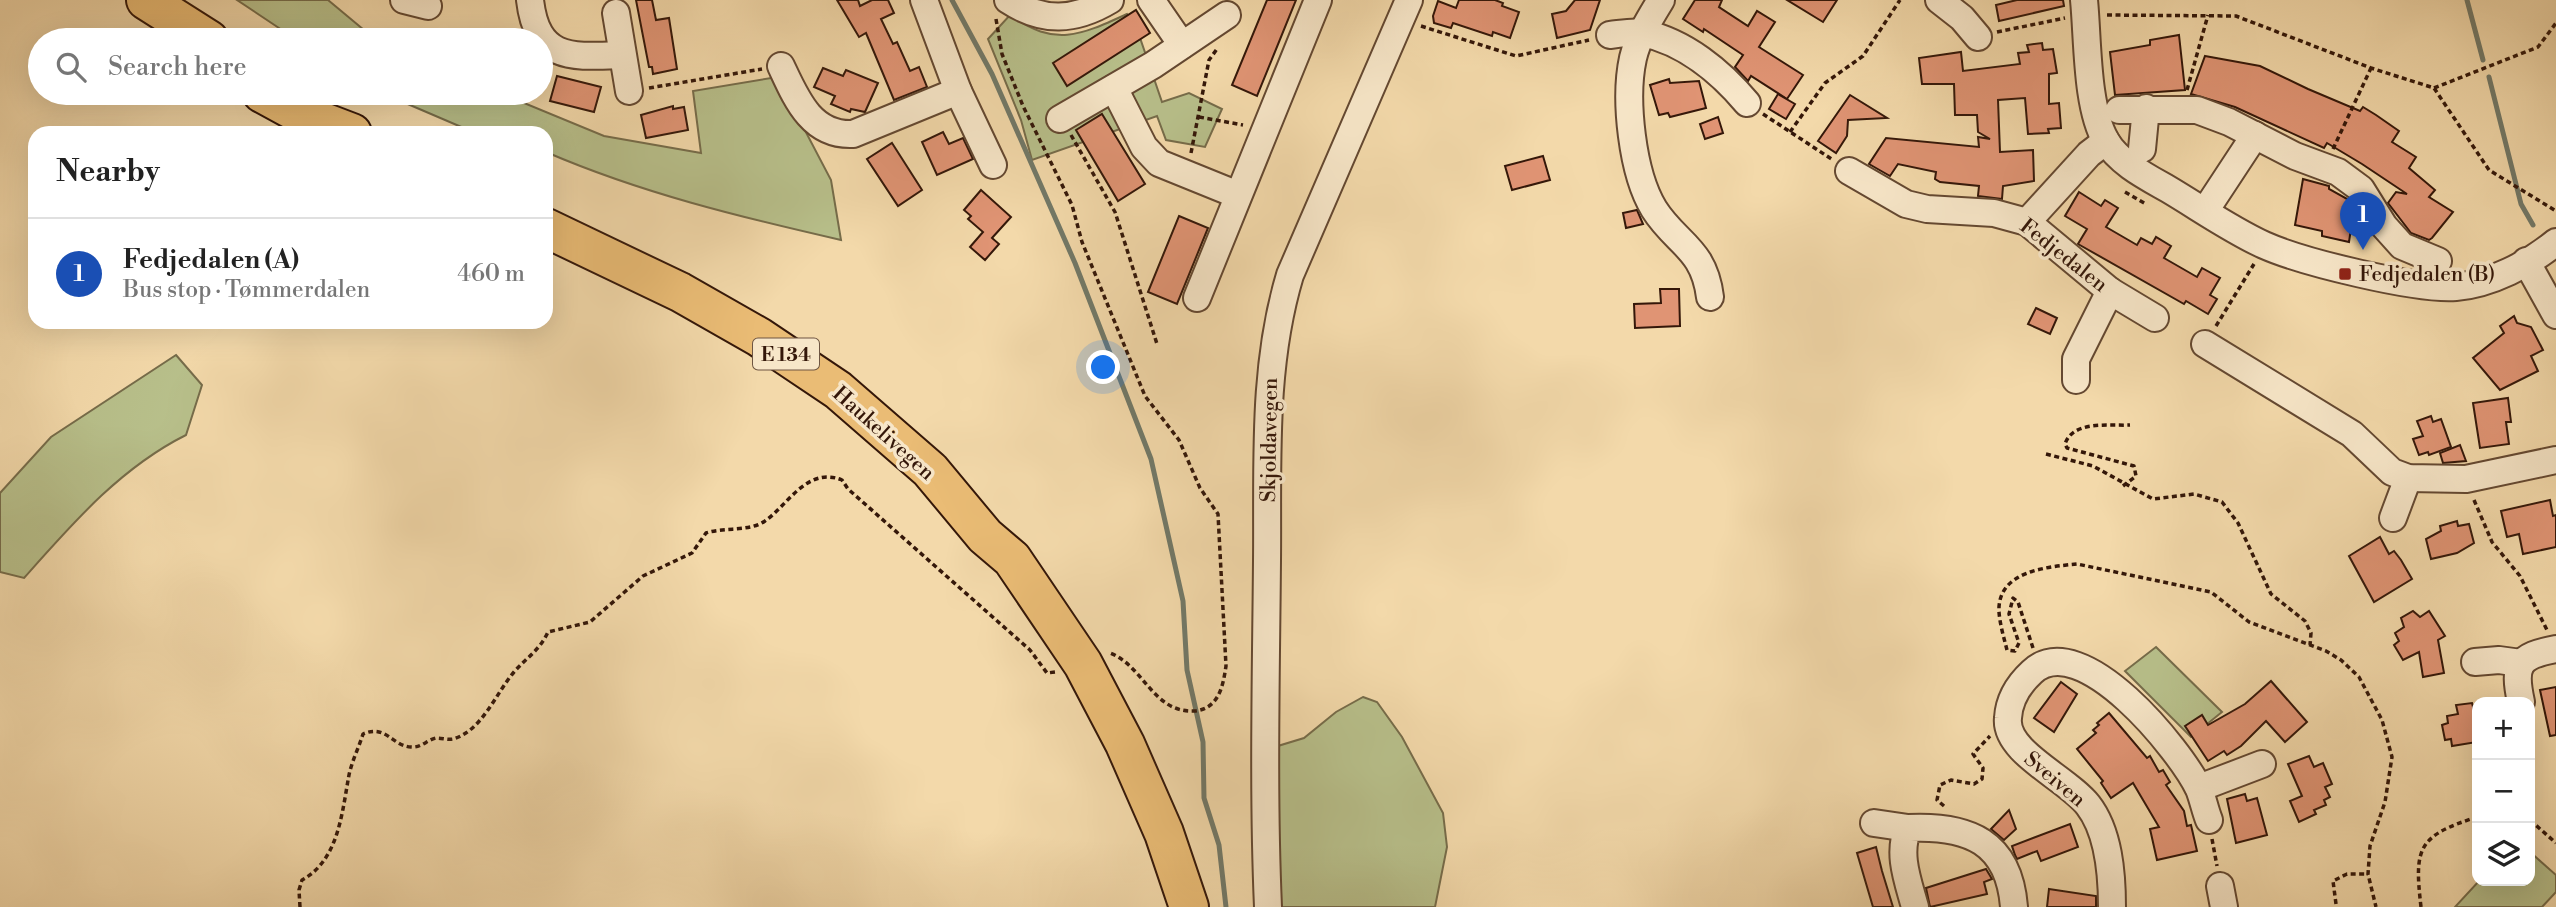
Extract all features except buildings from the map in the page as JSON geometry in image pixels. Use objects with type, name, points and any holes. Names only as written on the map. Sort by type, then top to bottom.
[{"type":"highway","points":[[116,0],[158,28]]},
{"type":"highway","points":[[146,0],[190,28]]},
{"type":"highway","points":[[284,105],[334,126]]},
{"type":"highway","points":[[310,105],[339,126]]},
{"type":"highway","name":"Haukelivegen","points":[[553,231],[680,292],[803,366],[864,411],[930,470],[985,536],[1012,559],[1083,664],[1125,744],[1164,834],[1189,907]]},
{"type":"highway","name":"Haukelivegen","points":[[985,536],[1002,569],[1047,632],[1094,722],[1142,839],[1163,907]]},
{"type":"street","points":[[530,0],[536,28]]},
{"type":"street","points":[[924,0],[958,91],[993,165]]},
{"type":"street","points":[[1002,8],[1058,18],[1087,13],[1110,0]]},
{"type":"street","points":[[1151,0],[1182,45]]},
{"type":"street","points":[[1197,298],[1318,0]]},
{"type":"street","points":[[1661,0],[1642,33],[1633,59],[1633,141],[1641,179],[1655,210],[1698,259],[1708,278],[1710,297]]},
{"type":"street","points":[[1938,0],[1962,18],[1978,37]]},
{"type":"street","points":[[2085,11],[2093,94],[2106,141],[2136,170],[2267,247],[2416,284],[2454,287],[2497,277],[2556,242]]},
{"type":"street","name":"Skjoldavegen","points":[[1268,907],[1264,826],[1269,390],[1278,314],[1295,264],[1412,12]]},
{"type":"street","points":[[616,13],[629,91]]},
{"type":"street","points":[[1060,119],[1182,45],[1226,27]]},
{"type":"street","points":[[1610,35],[1642,33],[1675,47],[1724,75],[1747,103]]},
{"type":"street","points":[[553,48],[577,57],[622,55]]},
{"type":"street","points":[[781,66],[799,105],[819,127],[844,134],[853,134],[958,91]]},
{"type":"street","points":[[1114,88],[1144,147],[1159,163],[1238,195]]},
{"type":"street","points":[[2142,149],[2146,108]]},
{"type":"street","points":[[2119,110],[2183,108],[2213,115],[2338,172],[2354,182],[2372,225],[2402,246],[2438,261]]},
{"type":"street","points":[[2205,211],[2255,135]]},
{"type":"street","points":[[2027,222],[2089,154],[2106,141]]},
{"type":"street","name":"Fedjedalen","points":[[1849,171],[1906,204],[1927,209],[1994,212],[2027,222],[2110,291],[2155,318]]},
{"type":"street","points":[[2526,261],[2556,315]]},
{"type":"street","points":[[2076,380],[2076,359],[2110,291]]},
{"type":"street","points":[[2205,344],[2352,434],[2392,472],[2408,478],[2466,479],[2556,460]]},
{"type":"street","points":[[2393,518],[2408,478]]},
{"type":"street","points":[[2520,697],[2516,681],[2521,663],[2536,653],[2555,649]]},
{"type":"street","points":[[2475,662],[2499,660],[2521,663]]},
{"type":"street","points":[[2008,726],[2011,704],[2020,683],[2038,667],[2072,665],[2090,671],[2111,685],[2144,715],[2199,788],[2208,820]]},
{"type":"street","name":"Sveiven","points":[[2008,726],[2008,733],[2017,747],[2064,780],[2089,806],[2102,833],[2112,873],[2112,907]]},
{"type":"street","points":[[2199,788],[2262,765]]},
{"type":"street","points":[[1874,823],[1955,830],[1994,849],[2004,863],[2014,907]]},
{"type":"street","points":[[1908,828],[1903,840],[1903,859],[1914,907]]},
{"type":"path","points":[[1790,132],[1825,83],[1863,56],[1900,0]]},
{"type":"path","points":[[1002,8],[997,35],[1002,54],[1031,123],[1073,205],[1087,253],[1145,396],[1179,440],[1200,488],[1218,514],[1226,666],[1214,704],[1200,710],[1173,709],[1161,701],[1122,660],[1105,652]]},
{"type":"path","points":[[1978,37],[2085,11],[2236,16],[2371,68],[2434,88],[2489,170],[2556,211]]},
{"type":"path","points":[[1412,12],[1516,57],[1610,35]]},
{"type":"path","points":[[2183,108],[2208,15]]},
{"type":"path","points":[[2434,88],[2538,47],[2556,23]]},
{"type":"path","points":[[1193,145],[1209,60],[1226,27]]},
{"type":"path","points":[[629,91],[781,66]]},
{"type":"path","points":[[2325,168],[2371,68]]},
{"type":"path","points":[[1747,103],[1849,171]]},
{"type":"path","points":[[1199,117],[1266,129]]},
{"type":"path","points":[[1060,119],[1081,150],[1115,212],[1157,344]]},
{"type":"path","points":[[2205,344],[2255,262]]},
{"type":"path","points":[[2123,486],[2136,476],[2134,466],[2067,448],[2065,444],[2067,436],[2077,428],[2130,425]]},
{"type":"path","points":[[2046,454],[2093,466],[2123,486],[2152,499],[2194,494],[2227,506],[2238,523],[2271,594],[2305,621],[2311,633],[2310,645]]},
{"type":"path","points":[[300,907],[299,890],[302,880],[317,872],[340,825],[349,774],[363,734],[372,730],[385,732],[407,747],[417,747],[436,738],[453,739],[482,717],[504,683],[525,659],[541,647],[548,632],[590,622],[643,576],[692,553],[706,533],[762,523],[780,509],[793,491],[825,478],[842,480],[848,489],[939,566],[1030,650],[1047,673],[1057,671]]},
{"type":"path","points":[[2466,479],[2492,542],[2520,576],[2555,649]]},
{"type":"path","points":[[2038,667],[2016,598],[2011,599],[2009,614],[2019,643],[2015,651],[2007,650],[1999,611],[2003,589],[2017,577],[2067,565],[2089,566],[2211,592],[2249,622],[2341,660],[2359,677],[2382,720],[2390,747],[2391,776],[2370,846],[2368,874],[2376,907]]},
{"type":"path","points":[[1955,830],[1957,817],[1937,800],[1937,789],[1951,780],[1979,783],[1984,773],[1974,758],[1975,750],[1998,729],[2008,726]]},
{"type":"path","points":[[2421,907],[2418,862],[2422,846],[2442,829],[2472,819]]},
{"type":"path","points":[[2208,820],[2222,896]]},
{"type":"path","points":[[2533,823],[2556,843]]},
{"type":"path","points":[[2336,904],[2333,881],[2347,874],[2368,874]]},
{"type":"green space","points":[[237,0],[328,0],[362,28],[279,28]]},
{"type":"green space","points":[[1127,14],[1139,35],[1162,102],[1189,93],[1222,109],[1205,147],[1166,140],[1157,116],[1032,160],[1021,120],[988,39],[1010,15],[1041,31],[1067,35],[1095,28]]},
{"type":"green space","points":[[777,77],[831,180],[841,240],[728,213],[654,192],[582,167],[553,155],[553,126],[459,126],[410,105],[529,105],[604,136],[701,153],[693,91]]},
{"type":"green space","points":[[176,355],[202,385],[186,435],[162,448],[118,481],[79,518],[24,578],[0,572],[0,493],[51,437]]},
{"type":"green space","points":[[2156,647],[2222,712],[2191,737],[2125,671]]},
{"type":"green space","points":[[1363,697],[1377,702],[1402,737],[1443,813],[1447,847],[1435,907],[1271,907],[1268,749],[1304,738],[1336,712]]},
{"type":"green space","points":[[2535,856],[2556,875],[2556,892],[2542,907],[2455,907],[2474,886],[2535,886]]},
{"type":"waterway","points":[[952,0],[992,74],[1075,263],[1151,459],[1183,601],[1187,670],[1203,742],[1204,798],[1219,845],[1226,907]]},
{"type":"waterway","points":[[2467,0],[2483,60]]},
{"type":"waterway","points":[[2489,77],[2521,204],[2533,225]]},
{"type":"place","name":"Fedjedalen (A)","points":[[2363,250]]},
{"type":"place","name":"Fedjedalen (B)","points":[[2345,274]]}]
